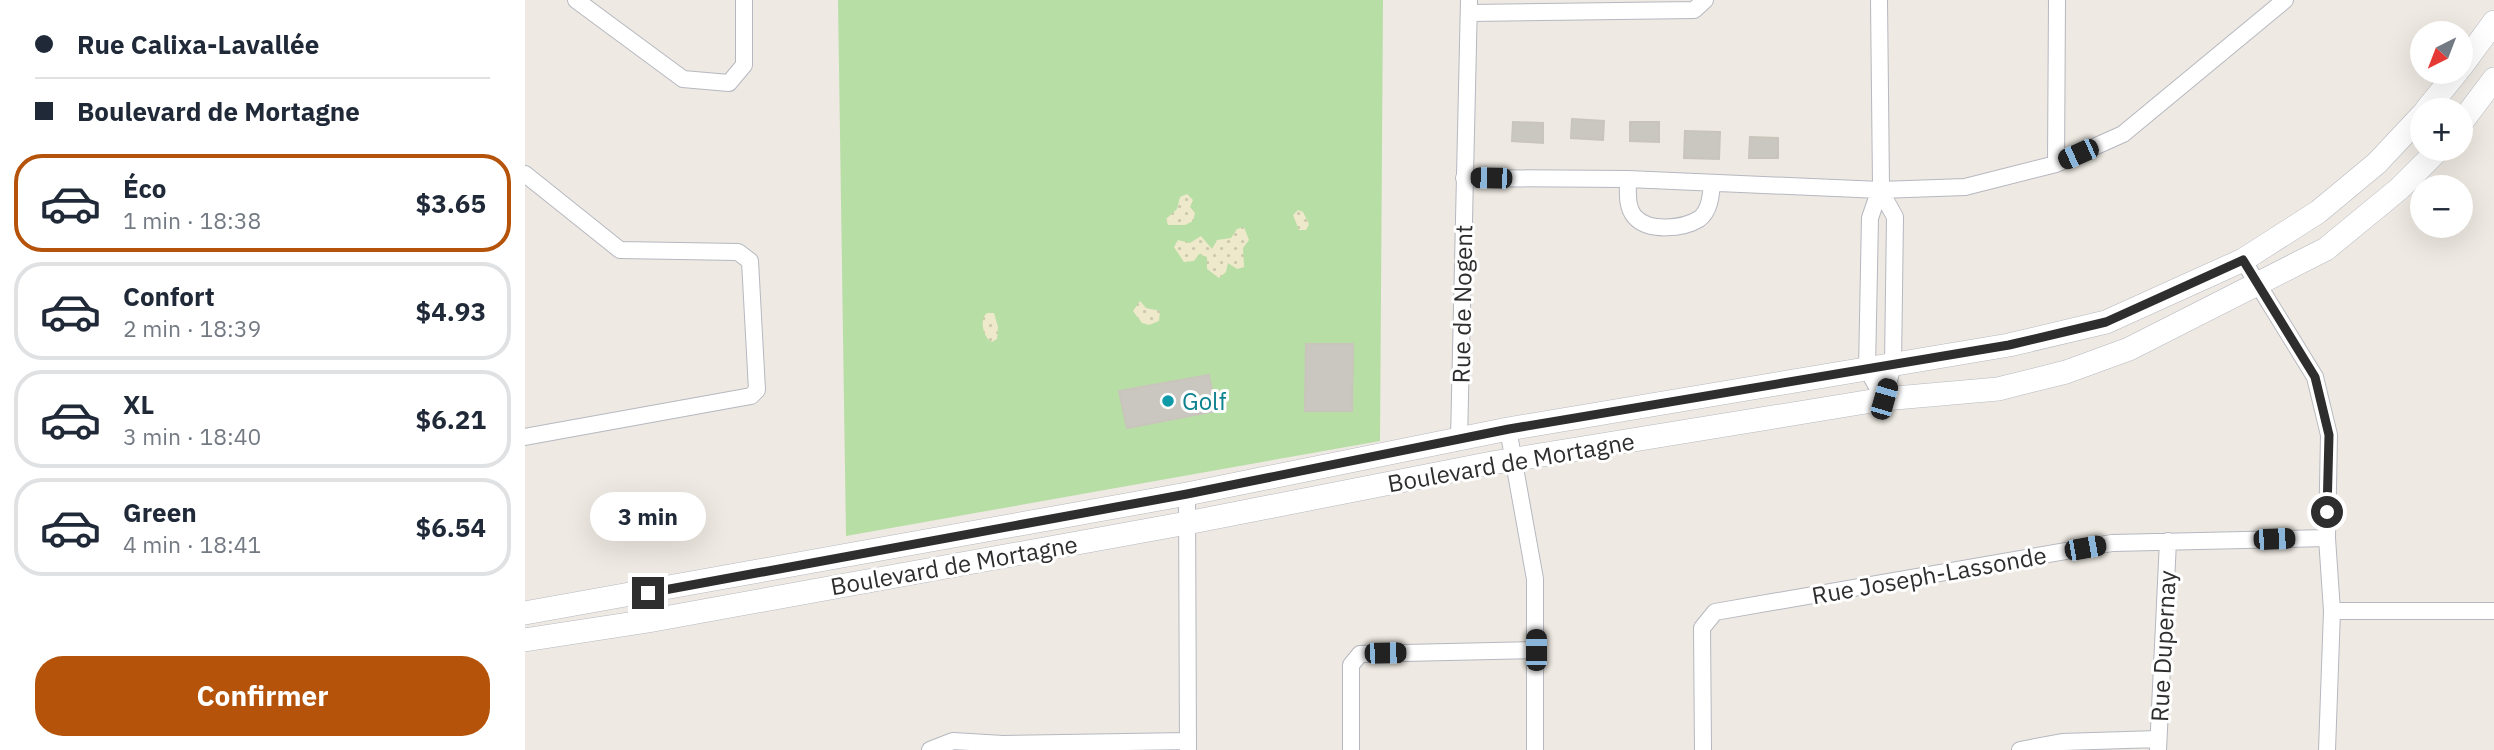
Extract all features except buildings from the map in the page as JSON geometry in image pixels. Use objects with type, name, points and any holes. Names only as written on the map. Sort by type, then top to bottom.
[{"type":"main road","points":[[2473,51],[2494,22]]},
{"type":"main road","points":[[2473,107],[2494,79]]},
{"type":"main road","points":[[2436,98],[2447,84]]},
{"type":"main road","name":"Boulevard de Mortagne","points":[[525,613],[1187,494],[1509,429],[2009,345],[2106,322],[2243,260],[2318,212],[2377,163],[2410,128]]},
{"type":"main road","name":"Boulevard de Mortagne","points":[[525,640],[648,621],[1187,523],[1513,460],[1884,399],[1998,389],[2066,372],[2129,349],[2326,249],[2399,189],[2427,161]]},
{"type":"street","points":[[576,0],[683,79],[729,83],[744,65],[744,0]]},
{"type":"street","points":[[1469,6],[1694,10],[1705,0]]},
{"type":"street","points":[[1879,0],[1880,190],[1870,218],[1867,369],[1884,399]]},
{"type":"street","points":[[2056,164],[2057,0]]},
{"type":"street","points":[[1464,177],[1628,179],[1880,190],[1965,187],[2056,164],[2123,134],[2285,0]]},
{"type":"street","name":"Rue de Nogent","points":[[1459,440],[1469,6]]},
{"type":"street","points":[[525,174],[620,250],[738,252],[750,261],[757,390],[751,396],[525,437]]},
{"type":"street","points":[[1628,179],[1628,202],[1635,218],[1652,227],[1679,226],[1700,218],[1710,202],[1712,183]]},
{"type":"street","points":[[1880,190],[1895,217],[1893,365],[1884,399]]},
{"type":"street","points":[[2243,260],[2315,377],[2329,435],[2327,538],[2332,611],[2327,750]]},
{"type":"street","points":[[1509,429],[1535,579],[1535,750]]},
{"type":"street","points":[[930,750],[953,741],[1004,747],[1188,746],[1187,494]]},
{"type":"street","name":"Rue Joseph-Lassonde","points":[[1703,750],[1702,628],[1715,612],[2112,543],[2327,538]]},
{"type":"street","name":"Rue Dupernay","points":[[2158,744],[2168,541]]},
{"type":"street","points":[[2332,611],[2494,611]]},
{"type":"street","points":[[1351,750],[1351,665],[1360,653],[1536,650]]},
{"type":"street","points":[[2021,750],[2061,742],[2158,744]]},
{"type":"green space","points":[[838,0],[1383,0],[1380,441],[846,536]]},
{"type":"sand","points":[[1187,194],[1193,200],[1190,207],[1195,213],[1193,221],[1185,225],[1168,225],[1166,219],[1177,209],[1180,197]]},
{"type":"sand","points":[[1298,210],[1303,212],[1309,224],[1306,230],[1299,230],[1293,215]]},
{"type":"sand","points":[[1244,227],[1249,240],[1243,248],[1244,267],[1237,269],[1228,263],[1226,272],[1219,278],[1207,269],[1207,257],[1199,254],[1194,261],[1184,262],[1174,247],[1178,240],[1190,243],[1201,236],[1212,249],[1217,240],[1231,238],[1237,229]]},
{"type":"sand","points":[[1140,301],[1146,308],[1160,311],[1159,321],[1149,325],[1142,323],[1133,311]]},
{"type":"sand","points":[[987,313],[994,313],[998,327],[997,339],[992,342],[986,337],[983,328]]},
{"type":"place","name":"Golf","points":[[1168,401]]},
{"type":"route","points":[[648,593],[1187,494],[1509,429],[2009,345],[2106,322],[2243,260],[2315,377],[2329,435],[2327,512]]}]
